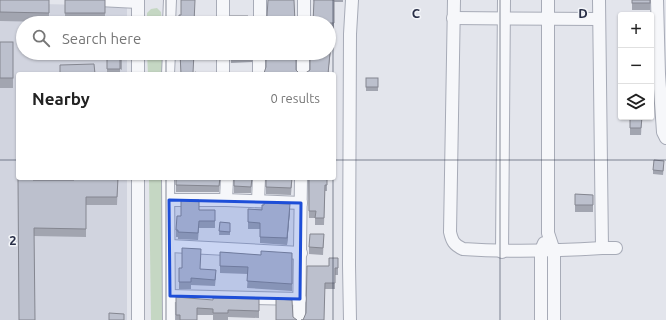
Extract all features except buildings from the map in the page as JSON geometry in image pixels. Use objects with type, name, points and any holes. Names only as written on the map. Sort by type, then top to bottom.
[{"type":"street","points":[[99,0],[138,1],[138,16]]},
{"type":"street","points":[[169,16],[170,0]]},
{"type":"street","points":[[223,0],[223,16]]},
{"type":"street","points":[[260,0],[260,16]]},
{"type":"street","points":[[304,0],[304,16]]},
{"type":"street","points":[[350,320],[350,34],[352,0]]},
{"type":"street","points":[[454,0],[450,232],[457,247],[463,249],[502,252],[616,248]]},
{"type":"street","points":[[502,252],[504,0]]},
{"type":"street","points":[[548,0],[548,233],[554,251],[554,320]]},
{"type":"street","points":[[599,0],[602,248]]},
{"type":"street","points":[[657,0],[658,74],[663,132],[666,138]]},
{"type":"street","points":[[453,18],[599,19]]},
{"type":"street","points":[[138,60],[138,72]]},
{"type":"street","points":[[168,72],[169,60]]},
{"type":"street","points":[[223,60],[223,72]]},
{"type":"street","points":[[259,72],[260,60]]},
{"type":"street","points":[[303,60],[303,72]]},
{"type":"street","points":[[661,104],[663,93],[666,88]]},
{"type":"street","points":[[138,180],[138,320]]},
{"type":"street","points":[[168,180],[170,320]]},
{"type":"street","points":[[226,200],[227,180]]},
{"type":"street","points":[[258,180],[258,201]]},
{"type":"street","points":[[298,320],[300,300],[301,180]]},
{"type":"street","points":[[169,200],[226,200],[301,203]]},
{"type":"street","points":[[541,320],[541,250],[548,233]]},
{"type":"street","points":[[170,246],[301,253]]},
{"type":"street","points":[[542,289],[554,289]]},
{"type":"street","points":[[170,296],[300,300]]},
{"type":"highlighted area","points":[[169,200],[301,203],[300,299],[170,296]]},
{"type":"shaded area","points":[[0,3],[127,6],[127,16],[16,16],[16,60],[127,60],[127,72],[16,72],[16,180],[127,180],[127,320],[0,320]]},
{"type":"green space","points":[[157,8],[161,12],[161,16],[147,16],[147,13],[151,9]]},
{"type":"green space","points":[[147,60],[162,60],[162,72],[148,72]]},
{"type":"green space","points":[[149,180],[164,180],[166,320],[151,320]]}]
